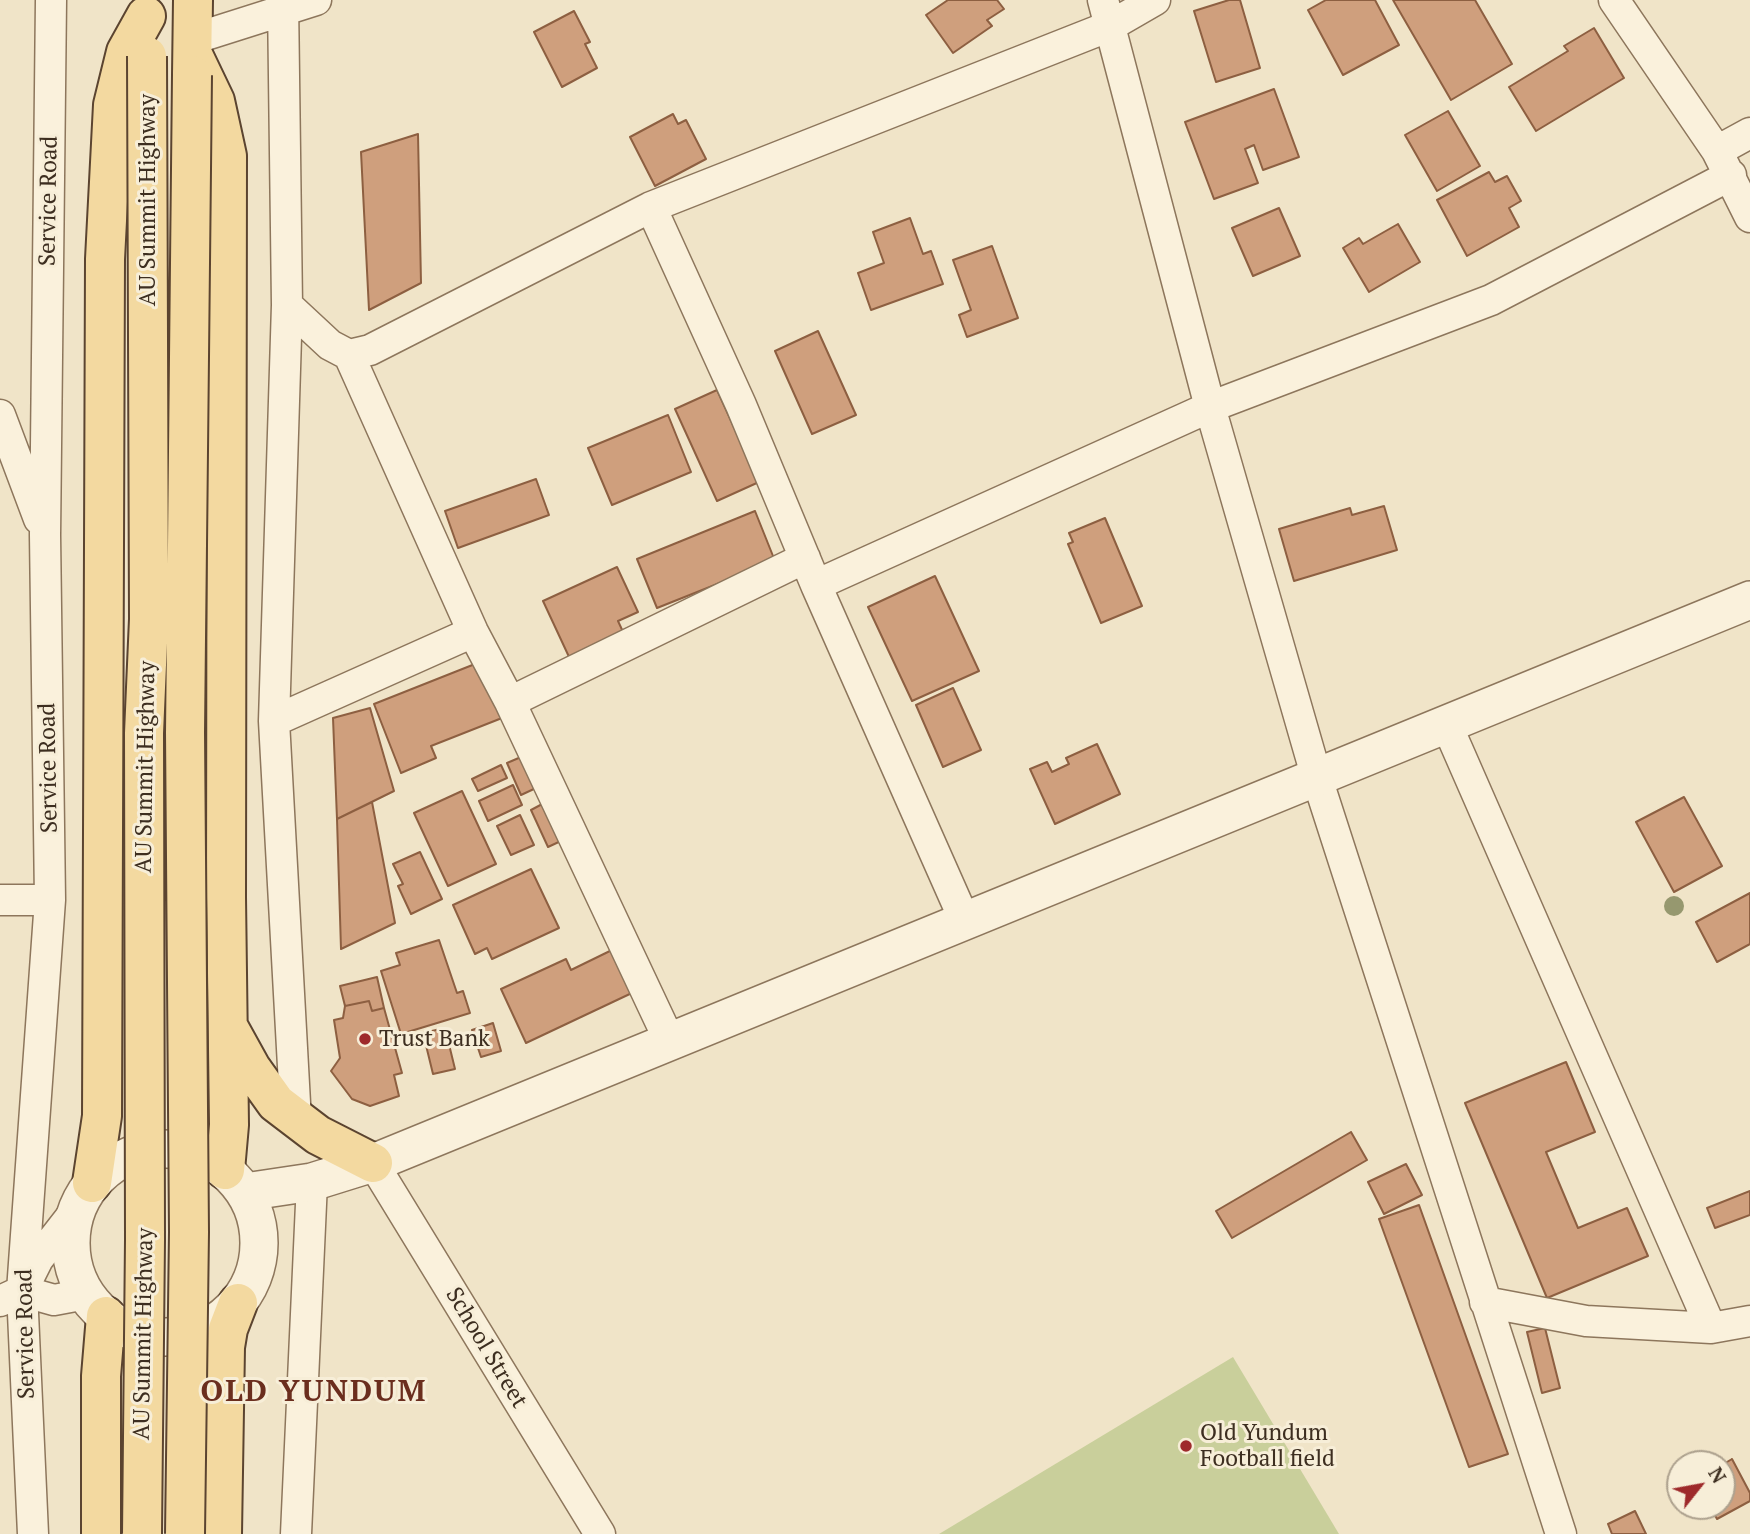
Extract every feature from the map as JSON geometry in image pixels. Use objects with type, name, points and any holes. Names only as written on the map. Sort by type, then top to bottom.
[{"type":"main road","name":"AU Summit Highway","points":[[185,1534],[189,1232],[185,732],[193,0]]},
{"type":"main road","name":"AU Summit Highway","points":[[142,1534],[145,1240],[144,733],[149,619],[146,8]]},
{"type":"main road","points":[[85,1196],[102,1116],[105,260],[113,106],[126,52],[146,8]]},
{"type":"main road","points":[[192,56],[215,101],[227,156],[228,1025],[229,1125],[235,1181]]},
{"type":"main road","points":[[228,1025],[251,1069],[276,1103],[296,1121],[373,1163]]},
{"type":"main road","points":[[222,1534],[225,1347],[228,1329],[239,1303]]},
{"type":"main road","points":[[96,1305],[101,1376],[101,1534]]},
{"type":"street","name":"Service Road","points":[[33,1534],[11,1296],[50,900],[46,535],[51,0]]},
{"type":"street","points":[[192,56],[283,6],[316,0]]},
{"type":"street","points":[[349,355],[370,350],[651,207],[1106,13],[1155,0]]},
{"type":"street","points":[[1614,0],[1724,163],[1750,216]]},
{"type":"street","points":[[283,6],[287,305],[274,721],[296,1121]]},
{"type":"street","points":[[1106,13],[1210,407],[1316,775],[1561,1534]]},
{"type":"street","points":[[510,702],[810,571],[1210,407],[1491,300],[1724,163],[1750,133]]},
{"type":"street","points":[[651,207],[741,405],[810,571],[964,919]]},
{"type":"street","points":[[287,305],[330,345],[349,355],[473,632],[510,702],[670,1042]]},
{"type":"street","points":[[0,415],[46,535]]},
{"type":"street","points":[[235,1181],[312,1182],[373,1163],[1316,775],[1750,600]]},
{"type":"street","points":[[274,721],[473,632]]},
{"type":"street","points":[[1446,723],[1711,1328]]},
{"type":"street","points":[[0,900],[50,900]]},
{"type":"street","points":[[11,1296],[85,1196],[114,1164],[141,1152],[170,1149],[199,1155],[235,1181],[257,1219],[260,1249],[253,1278],[239,1303],[216,1323],[199,1331],[160,1338],[131,1331],[96,1305],[73,1257],[71,1237],[85,1196]]},
{"type":"street","name":"School Street","points":[[373,1163],[600,1534]]},
{"type":"street","points":[[260,1249],[289,1205],[312,1182]]},
{"type":"street","points":[[296,1534],[312,1182]]},
{"type":"street","points":[[11,1296],[96,1305]]},
{"type":"street","points":[[1485,1302],[1586,1321],[1711,1328],[1748,1327]]},
{"type":"green space","name":"Old Yundum Football field","points":[[1233,1357],[1339,1534],[939,1534]]},
{"type":"building","points":[[948,0],[997,0],[1004,9],[987,20],[992,26],[953,53],[926,15]]},
{"type":"building","points":[[1229,0],[1240,0],[1260,68],[1216,82],[1194,11]]},
{"type":"building","points":[[1326,0],[1375,0],[1399,45],[1343,75],[1308,10]]},
{"type":"building","points":[[1393,0],[1475,0],[1512,64],[1451,100]]},
{"type":"building","points":[[574,11],[590,42],[585,44],[597,68],[562,87],[534,32]]},
{"type":"building","points":[[1594,28],[1624,78],[1536,131],[1509,87],[1568,51],[1564,46]]},
{"type":"building","points":[[1274,89],[1299,157],[1263,170],[1254,145],[1245,149],[1258,183],[1214,199],[1185,122]]},
{"type":"building","points":[[1448,111],[1480,166],[1437,191],[1405,135]]},
{"type":"building","points":[[673,114],[678,124],[686,120],[706,159],[655,186],[630,137]]},
{"type":"building","points":[[418,134],[421,283],[369,310],[361,152]]},
{"type":"building","points":[[1489,172],[1495,182],[1507,176],[1521,201],[1509,208],[1519,227],[1467,256],[1437,200]]},
{"type":"building","points":[[1279,208],[1300,256],[1253,276],[1232,228]]},
{"type":"building","points":[[910,218],[923,254],[931,251],[943,284],[871,310],[858,273],[884,263],[873,232]]},
{"type":"building","points":[[1398,224],[1420,262],[1369,292],[1343,248],[1359,238],[1363,244]]},
{"type":"building","points":[[992,246],[1018,318],[967,337],[959,315],[971,310],[953,260]]},
{"type":"building","points":[[818,331],[856,415],[812,434],[775,351]]},
{"type":"building","points":[[717,390],[759,482],[717,501],[675,409]]},
{"type":"building","points":[[668,415],[691,472],[612,505],[588,448]]},
{"type":"building","points":[[536,479],[549,515],[458,548],[445,511]]},
{"type":"building","points":[[1384,506],[1397,550],[1294,581],[1279,529],[1350,508],[1352,515]]},
{"type":"building","points":[[755,511],[775,561],[657,608],[637,559]]},
{"type":"building","points":[[1105,518],[1142,606],[1101,623],[1068,544],[1073,542],[1069,533]]},
{"type":"building","points":[[617,567],[638,612],[618,621],[624,634],[570,659],[543,601]]},
{"type":"building","points":[[935,576],[979,671],[912,701],[868,607]]},
{"type":"building","points":[[480,662],[502,718],[431,746],[436,758],[401,773],[374,704]]},
{"type":"building","points":[[953,688],[981,750],[943,767],[916,705]]},
{"type":"building","points":[[370,708],[394,791],[337,819],[333,718]]},
{"type":"building","points":[[1097,744],[1120,794],[1055,824],[1030,769],[1047,762],[1052,772],[1069,764],[1066,758]]},
{"type":"building","points":[[521,757],[536,788],[521,795],[507,763]]},
{"type":"building","points":[[501,765],[507,778],[478,791],[472,779]]},
{"type":"building","points":[[513,785],[522,805],[488,821],[479,801]]},
{"type":"building","points":[[462,791],[496,864],[448,886],[414,813]]},
{"type":"building","points":[[1684,797],[1722,866],[1674,892],[1636,822]]},
{"type":"building","points":[[372,802],[395,923],[341,949],[337,819]]},
{"type":"building","points":[[546,802],[563,840],[548,847],[531,810]]},
{"type":"building","points":[[520,815],[534,845],[511,855],[497,826]]},
{"type":"building","points":[[420,852],[442,899],[411,914],[398,886],[403,884],[393,864]]},
{"type":"building","points":[[531,869],[559,928],[492,959],[487,948],[475,954],[453,905]]},
{"type":"building","points":[[1750,893],[1750,944],[1717,962],[1696,922]]},
{"type":"building","points":[[439,940],[457,993],[463,991],[470,1013],[401,1034],[381,971],[400,965],[396,953]]},
{"type":"building","points":[[614,949],[634,992],[526,1043],[501,989],[566,959],[571,970]]},
{"type":"building","points":[[377,977],[384,1008],[372,1011],[369,1001],[345,1006],[340,986]]},
{"type":"building","name":"Trust Bank","points":[[369,1001],[372,1011],[384,1008],[402,1073],[394,1075],[399,1096],[370,1106],[352,1099],[331,1071],[340,1058],[334,1020],[343,1018],[345,1006]]},
{"type":"building","points":[[493,1023],[501,1051],[481,1057],[472,1030]]},
{"type":"building","points":[[445,1028],[455,1069],[433,1074],[423,1033]]},
{"type":"building","points":[[1566,1062],[1595,1132],[1546,1152],[1578,1228],[1627,1208],[1648,1256],[1547,1298],[1465,1103]]},
{"type":"building","points":[[1351,1132],[1367,1160],[1232,1238],[1216,1211]]},
{"type":"building","points":[[1406,1164],[1422,1195],[1384,1214],[1368,1182]]},
{"type":"building","points":[[1750,1191],[1750,1215],[1715,1228],[1707,1208]]},
{"type":"building","points":[[1419,1205],[1508,1454],[1469,1467],[1379,1219]]},
{"type":"building","points":[[1545,1328],[1560,1388],[1542,1393],[1527,1332]]},
{"type":"building","points":[[1736,1467],[1750,1493],[1750,1501],[1736,1509]]},
{"type":"building","points":[[1635,1511],[1646,1534],[1612,1534],[1608,1524]]},
{"type":"place","name":"Trust Bank","points":[[365,1039]]},
{"type":"place","name":"Old Yundum Football field","points":[[1186,1446]]},
{"type":"district","name":"OLD YUNDUM","points":[[314,1392]]}]
